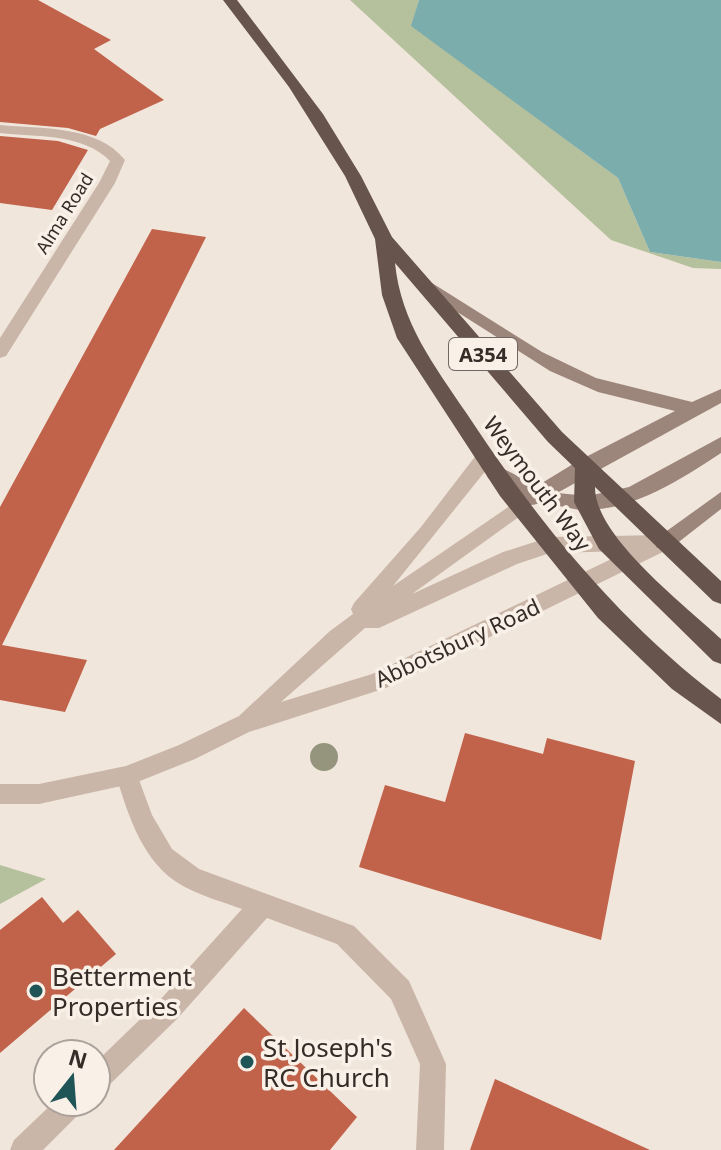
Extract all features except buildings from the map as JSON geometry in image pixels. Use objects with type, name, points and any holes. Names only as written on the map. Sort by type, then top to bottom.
[{"type":"highway","name":"Weymouth Way","points":[[230,0],[315,117],[366,201],[384,239],[511,388],[585,466],[584,502],[607,543],[721,654]]},
{"type":"highway","name":"Weymouth Way","points":[[384,239],[387,285],[401,328],[490,466],[530,500],[550,545],[581,584],[667,674],[721,713]]},
{"type":"highway","name":"A354","points":[[585,466],[721,595]]},
{"type":"main road","points":[[424,283],[515,343],[575,376],[633,395],[694,409]]},
{"type":"main road","points":[[530,500],[585,466],[721,395]]},
{"type":"main road","points":[[530,500],[584,502],[616,498],[661,483],[721,444]]},
{"type":"main road","points":[[664,543],[721,499]]},
{"type":"street","name":"Alma Road","points":[[0,129],[90,140],[109,147],[118,160],[107,183],[0,352]]},
{"type":"street","points":[[337,637],[490,466]]},
{"type":"street","name":"Abbotsbury Road","points":[[243,724],[337,637],[530,500]]},
{"type":"street","points":[[337,637],[510,558],[550,545],[664,543]]},
{"type":"street","name":"Abbotsbury Road","points":[[0,794],[39,794],[127,776],[187,752],[243,724],[378,681],[664,543]]},
{"type":"street","points":[[127,776],[142,820],[164,857],[191,878],[345,935],[400,990],[433,1064],[430,1150]]},
{"type":"street","points":[[112,1064],[168,1010],[261,906]]},
{"type":"street","points":[[24,1150],[57,1118]]},
{"type":"green space","points":[[350,0],[419,0],[412,26],[618,178],[650,252],[721,262],[721,269],[693,268],[611,240]]},
{"type":"green space","points":[[0,865],[46,879],[0,904]]},
{"type":"water","points":[[419,0],[721,0],[721,262],[650,252],[618,178],[411,26]]},
{"type":"place","name":"Betterment Properties","points":[[36,991]]},
{"type":"place","name":"St Joseph's RC Church","points":[[247,1062]]}]
